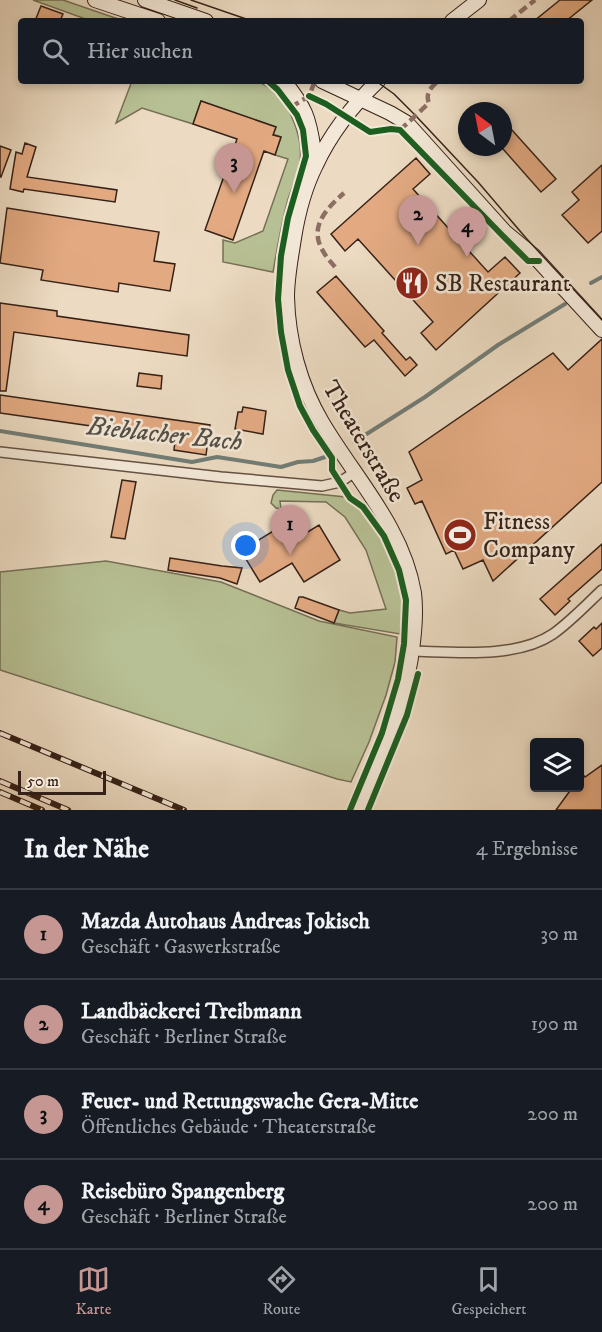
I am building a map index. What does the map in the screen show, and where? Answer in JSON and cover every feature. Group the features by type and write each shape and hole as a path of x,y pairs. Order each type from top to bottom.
{"main road":[{"path":"95,0 149,18"},
{"path":"145,0 197,18"},
{"path":"456,18 479,0"},
{"path":"286,84 306,114 316,165"},
{"path":"328,84 407,123 505,232 534,256 602,330"},
{"path":"351,84 360,99"},
{"name":"Theaterstraße","path":"359,810 398,715 407,681 416,617 414,594 410,572 394,534 330,435 310,399 296,358 287,297 299,213 316,165 338,128 360,99 375,84"}],"street":[{"path":"0,452 322,486 340,482 355,472"},
{"path":"412,651 506,651 530,645 553,634 602,590"}],"green space":[{"path":"33,0 63,0 115,18 83,18"},
{"path":"131,84 262,84 273,90 291,116 298,137 300,157 298,172 288,199 273,272 223,262 223,240 235,243 263,231 288,159 275,155 281,137 273,134 276,127 201,101 193,124 142,108 116,123"},
{"path":"277,490 346,497 361,506 388,548 398,575 403,602 400,634 334,623 339,610 350,613 386,609 366,550 345,517 326,502 280,501 281,509 276,508 271,503"},
{"path":"106,561 221,582 319,621 397,637 395,662 386,695 351,782 0,670 0,572"}],"building":[{"path":"560,0 592,0 570,18 538,18"},
{"path":"41,6 63,14 61,18 36,18"},
{"path":"201,101 276,127 273,135 281,137 275,155 264,151 233,240 205,230 237,139 193,124"},
{"path":"512,130 556,179 541,192 509,156 512,156"},
{"path":"25,143 36,147 27,177 117,190 115,202 10,189 16,152 22,154"},
{"path":"0,146 11,150 1,177 0,177"},
{"path":"416,158 430,174 413,189 488,272 505,257 520,273 436,350 421,333 433,322 358,239 345,251 331,234"},
{"path":"602,165 602,231 588,243 562,215 579,200 572,192"},
{"path":"7,208 159,232 154,261 175,264 170,291 119,283 118,292 41,280 43,270 0,263"},
{"path":"336,276 406,360 410,357 417,365 405,376 374,340 365,347 317,292"},
{"path":"0,303 57,311 57,316 189,335 187,356 14,332 6,391 0,391"},
{"path":"602,339 602,482 493,581 483,560 463,569 454,550 446,554 422,501 415,504 407,488 422,480 409,452 553,353 568,370"},
{"path":"139,373 162,376 161,389 137,386"},
{"path":"0,395 210,425 206,455 174,450 175,441 0,413"},
{"path":"243,407 266,411 263,434 235,429 238,412 242,412"},
{"path":"122,480 136,482 125,539 111,537"},
{"path":"283,525 293,541 319,525 340,560 304,582 292,563 260,582 241,551"},
{"path":"602,544 602,569 568,599 570,601 555,615 540,599"},
{"path":"170,558 242,568 237,584 220,578 168,570"},
{"path":"299,597 339,610 334,623 295,608"},
{"path":"602,623 602,648 593,656 579,641"},
{"path":"602,765 602,810 556,810 569,792 584,792 585,777"}],"waterway":[{"name":"Bieblacher Bach","path":"591,283 602,277"},
{"name":"Bieblacher Bach","path":"354,442 425,397 498,345 565,304"},
{"name":"Bieblacher Bach","path":"0,431 192,462 217,457 281,467 325,457"}],"tram line":[{"path":"175,0 197,8"},
{"path":"191,0 243,18"},
{"path":"380,84 416,116 602,320"}],"railway":[{"path":"0,733 184,810"},
{"path":"0,781 68,810"},
{"path":"0,792 42,810"}],"marked path":[{"path":"513,18 535,0"},
{"path":"291,107 309,96 314,84"},
{"path":"400,130 429,103 429,91 435,84"},
{"path":"335,267 323,251 318,234 326,212 344,193"}],"cycle path":[{"path":"271,84 297,115 303,130 306,156 288,218 281,256 278,299 288,370 300,406 332,458 332,470 350,498 363,507 384,536 399,570 406,600 404,644 398,679 382,733 350,810"},
{"path":"309,96 370,132 400,130 528,261 539,261"},
{"path":"368,810 407,715 418,674"}],"place":[{"name":"Feuer- und Rettungswache Gera-Mitte","path":"234,193"},
{"name":"Landbäckerei Treibmann","path":"418,245"},
{"name":"Reisebüro Spangenberg","path":"467,257"},
{"name":"SB Restaurant","path":"412,283"},
{"name":"Fitness Company","path":"460,535"},
{"name":"Mazda Autohaus Andreas Jokisch","path":"290,555"}]}
